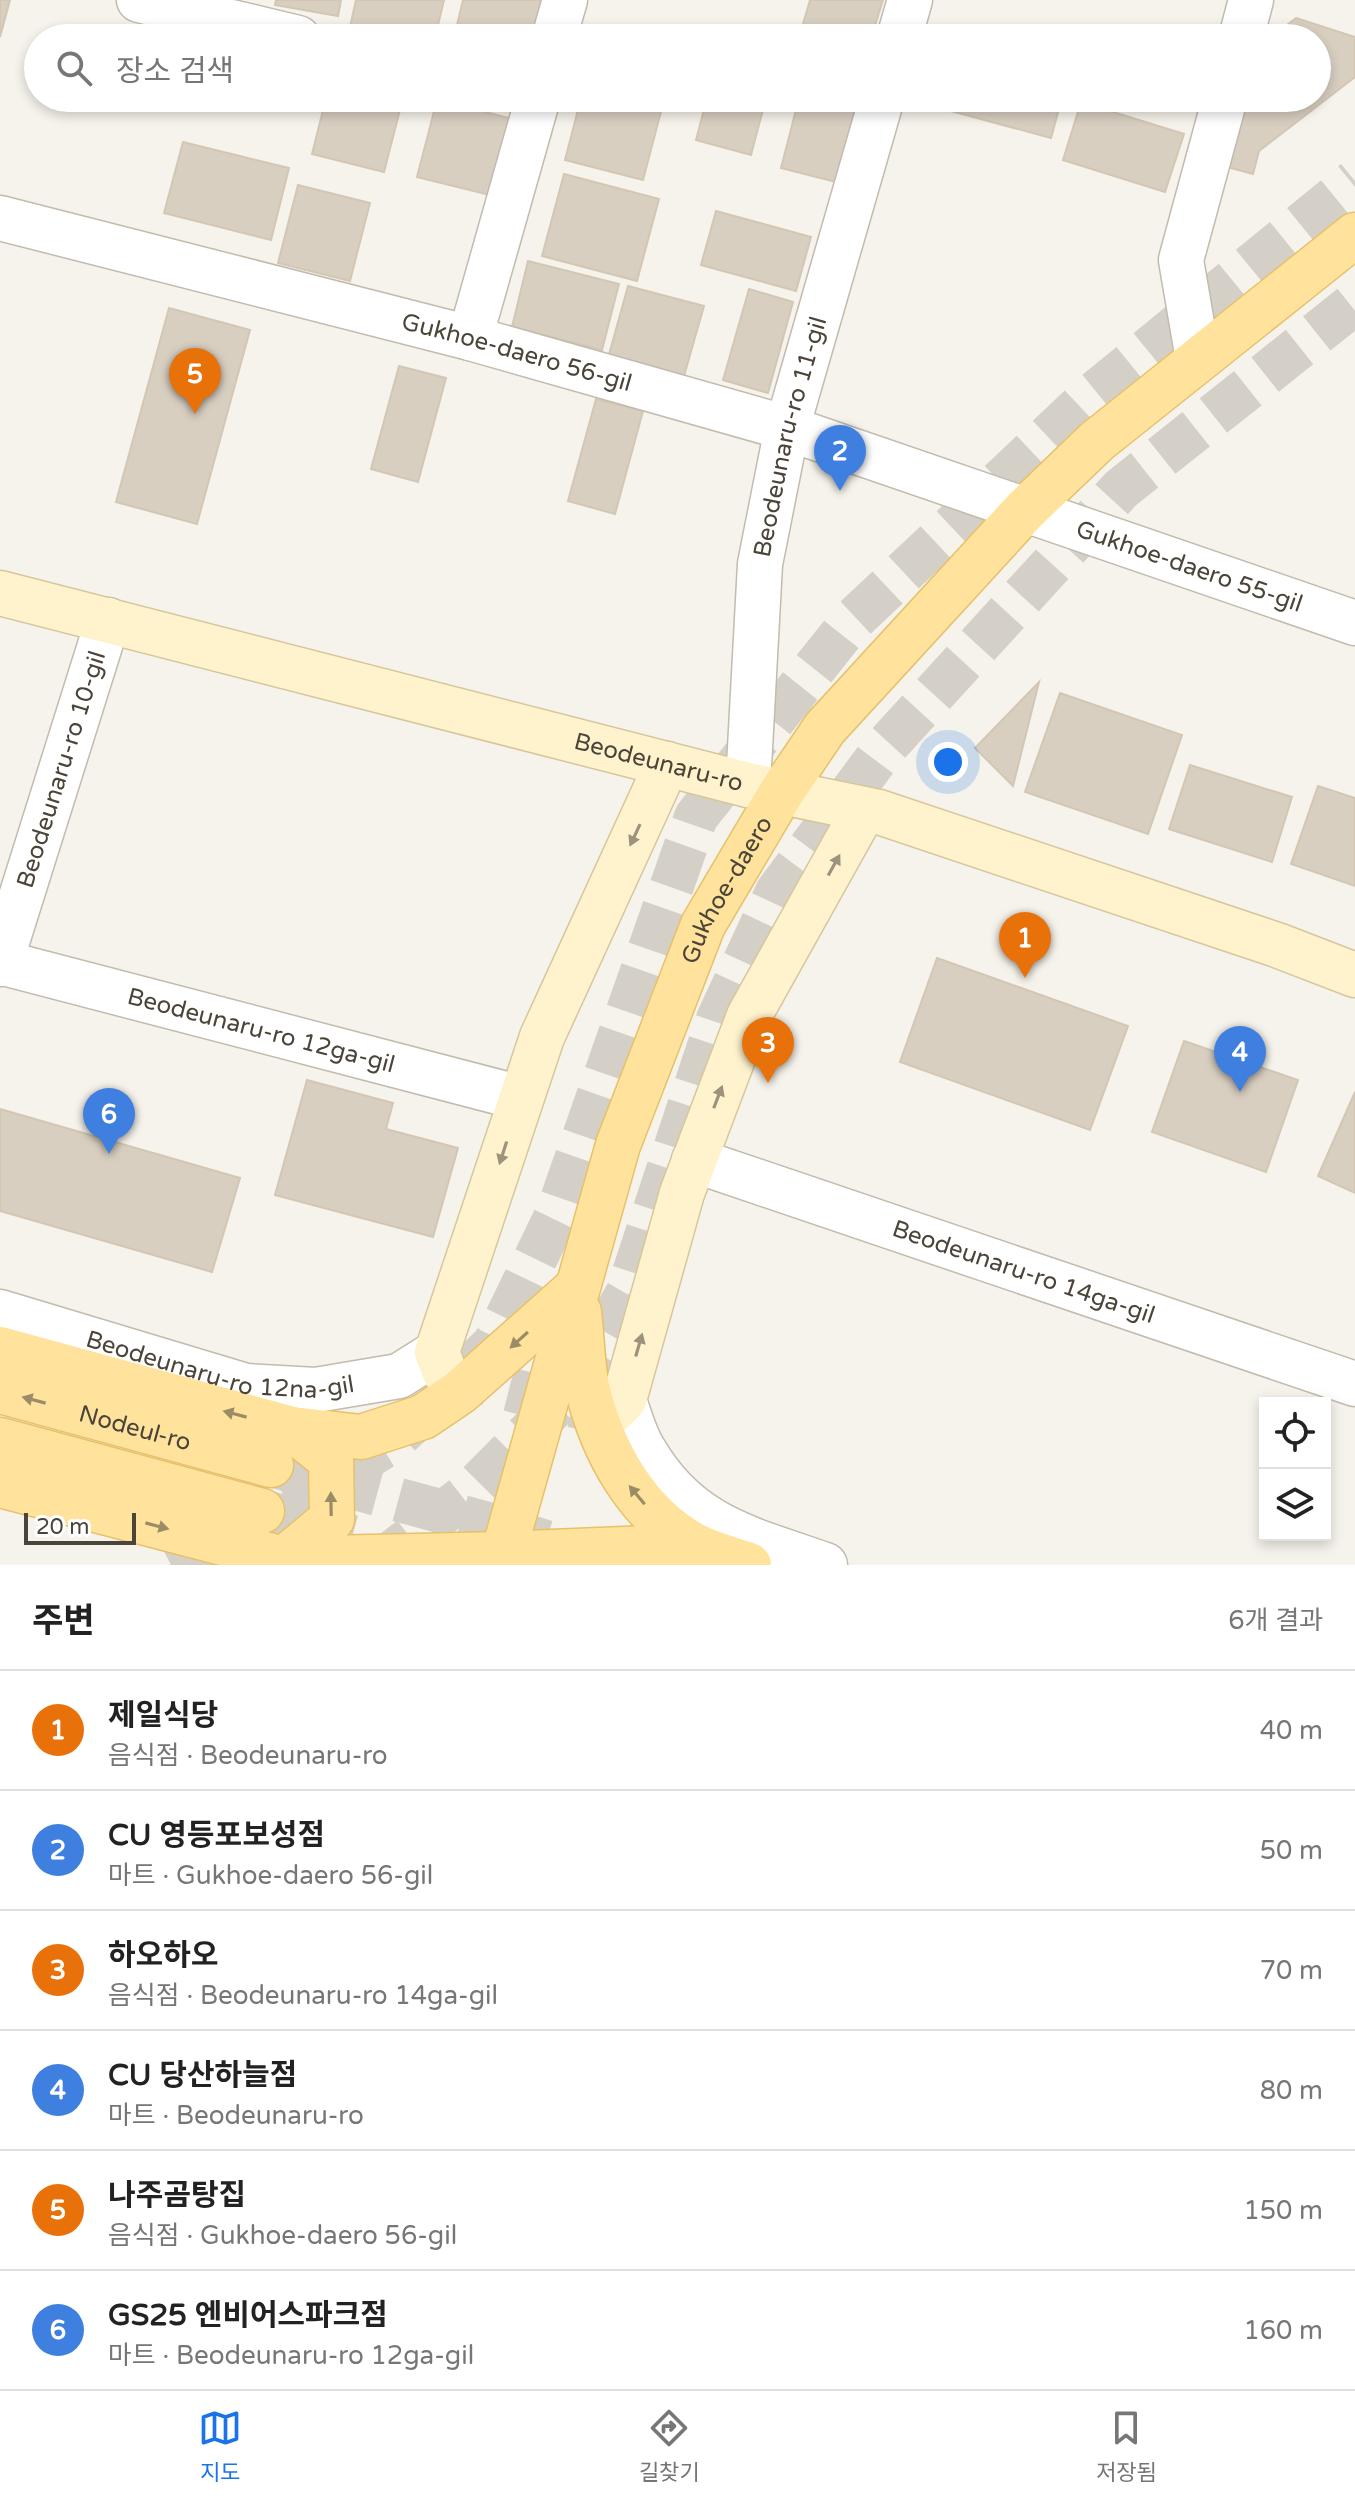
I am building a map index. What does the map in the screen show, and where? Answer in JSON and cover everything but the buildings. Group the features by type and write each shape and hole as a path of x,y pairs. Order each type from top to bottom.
{"main road":[{"name":"Gukhoe-daero","path":"507,1561 577,1288 618,1145 703,925 764,789 825,728 1025,510 1097,441 1355,235"},
{"name":"Beodeunaru-ro","path":"0,593 764,789 879,812 1262,940 1355,975"},
{"path":"441,1363 542,1037 667,764"},
{"path":"616,1408 694,1160 749,1016 864,810"},
{"path":"282,1447 361,1437 423,1417 460,1392 577,1288"},
{"path":"577,1288 587,1386 612,1460 629,1487 655,1516 696,1546 749,1565"},
{"path":"0,1349 282,1447 331,1460 332,1519 289,1562"},
{"name":"Nodeul-ro","path":"0,1391 282,1447"},
{"name":"Nodeul-ro","path":"0,1440 262,1511"},
{"path":"0,1485 289,1562 507,1561 696,1546"}],"street":[{"path":"139,0 239,24"},
{"path":"558,24 565,0"},
{"path":"903,24 910,0"},
{"path":"1245,24 1251,0"},
{"path":"470,338 534,112"},
{"name":"Beodeunaru-ro 11-gil","path":"764,789 760,564 787,428 878,112"},
{"path":"1198,359 1181,260 1221,112"},
{"name":"Gukhoe-daero 56-gil","path":"0,218 470,338 787,428 1025,510"},
{"name":"Gukhoe-daero 55-gil","path":"1025,510 1355,623"},
{"name":"Beodeunaru-ro 10-gil","path":"0,963 108,620"},
{"name":"Beodeunaru-ro 12ga-gil","path":"0,963 521,1098"},
{"name":"Beodeunaru-ro 14ga-gil","path":"694,1160 1355,1384"},
{"name":"Beodeunaru-ro 12na-gil","path":"0,1312 246,1386 316,1390 399,1376 441,1363"},
{"path":"616,1408 669,1487 698,1514 726,1530 825,1565"}],"tunnel":[{"path":"467,1370 494,1344 557,1214 696,817 852,621 1090,397 1355,181"},
{"path":"376,1565 470,1492 573,1388 627,1294 718,1019 777,892 886,746 1121,489 1355,303"},
{"path":"445,1373 583,1408"},
{"path":"171,1565 309,1493 393,1441 412,1423"},
{"path":"271,1465 546,1542"},
{"path":"262,1511 352,1537"}],"place":[{"name":"나주곰탕집","path":"195,414"},
{"name":"CU 영등포보성점","path":"840,491"},
{"name":"제일식당","path":"1025,978"},
{"name":"하오하오","path":"768,1083"},
{"name":"CU 당산하늘점","path":"1240,1092"},
{"name":"GS25 엔비어스파크점","path":"109,1154"}]}
